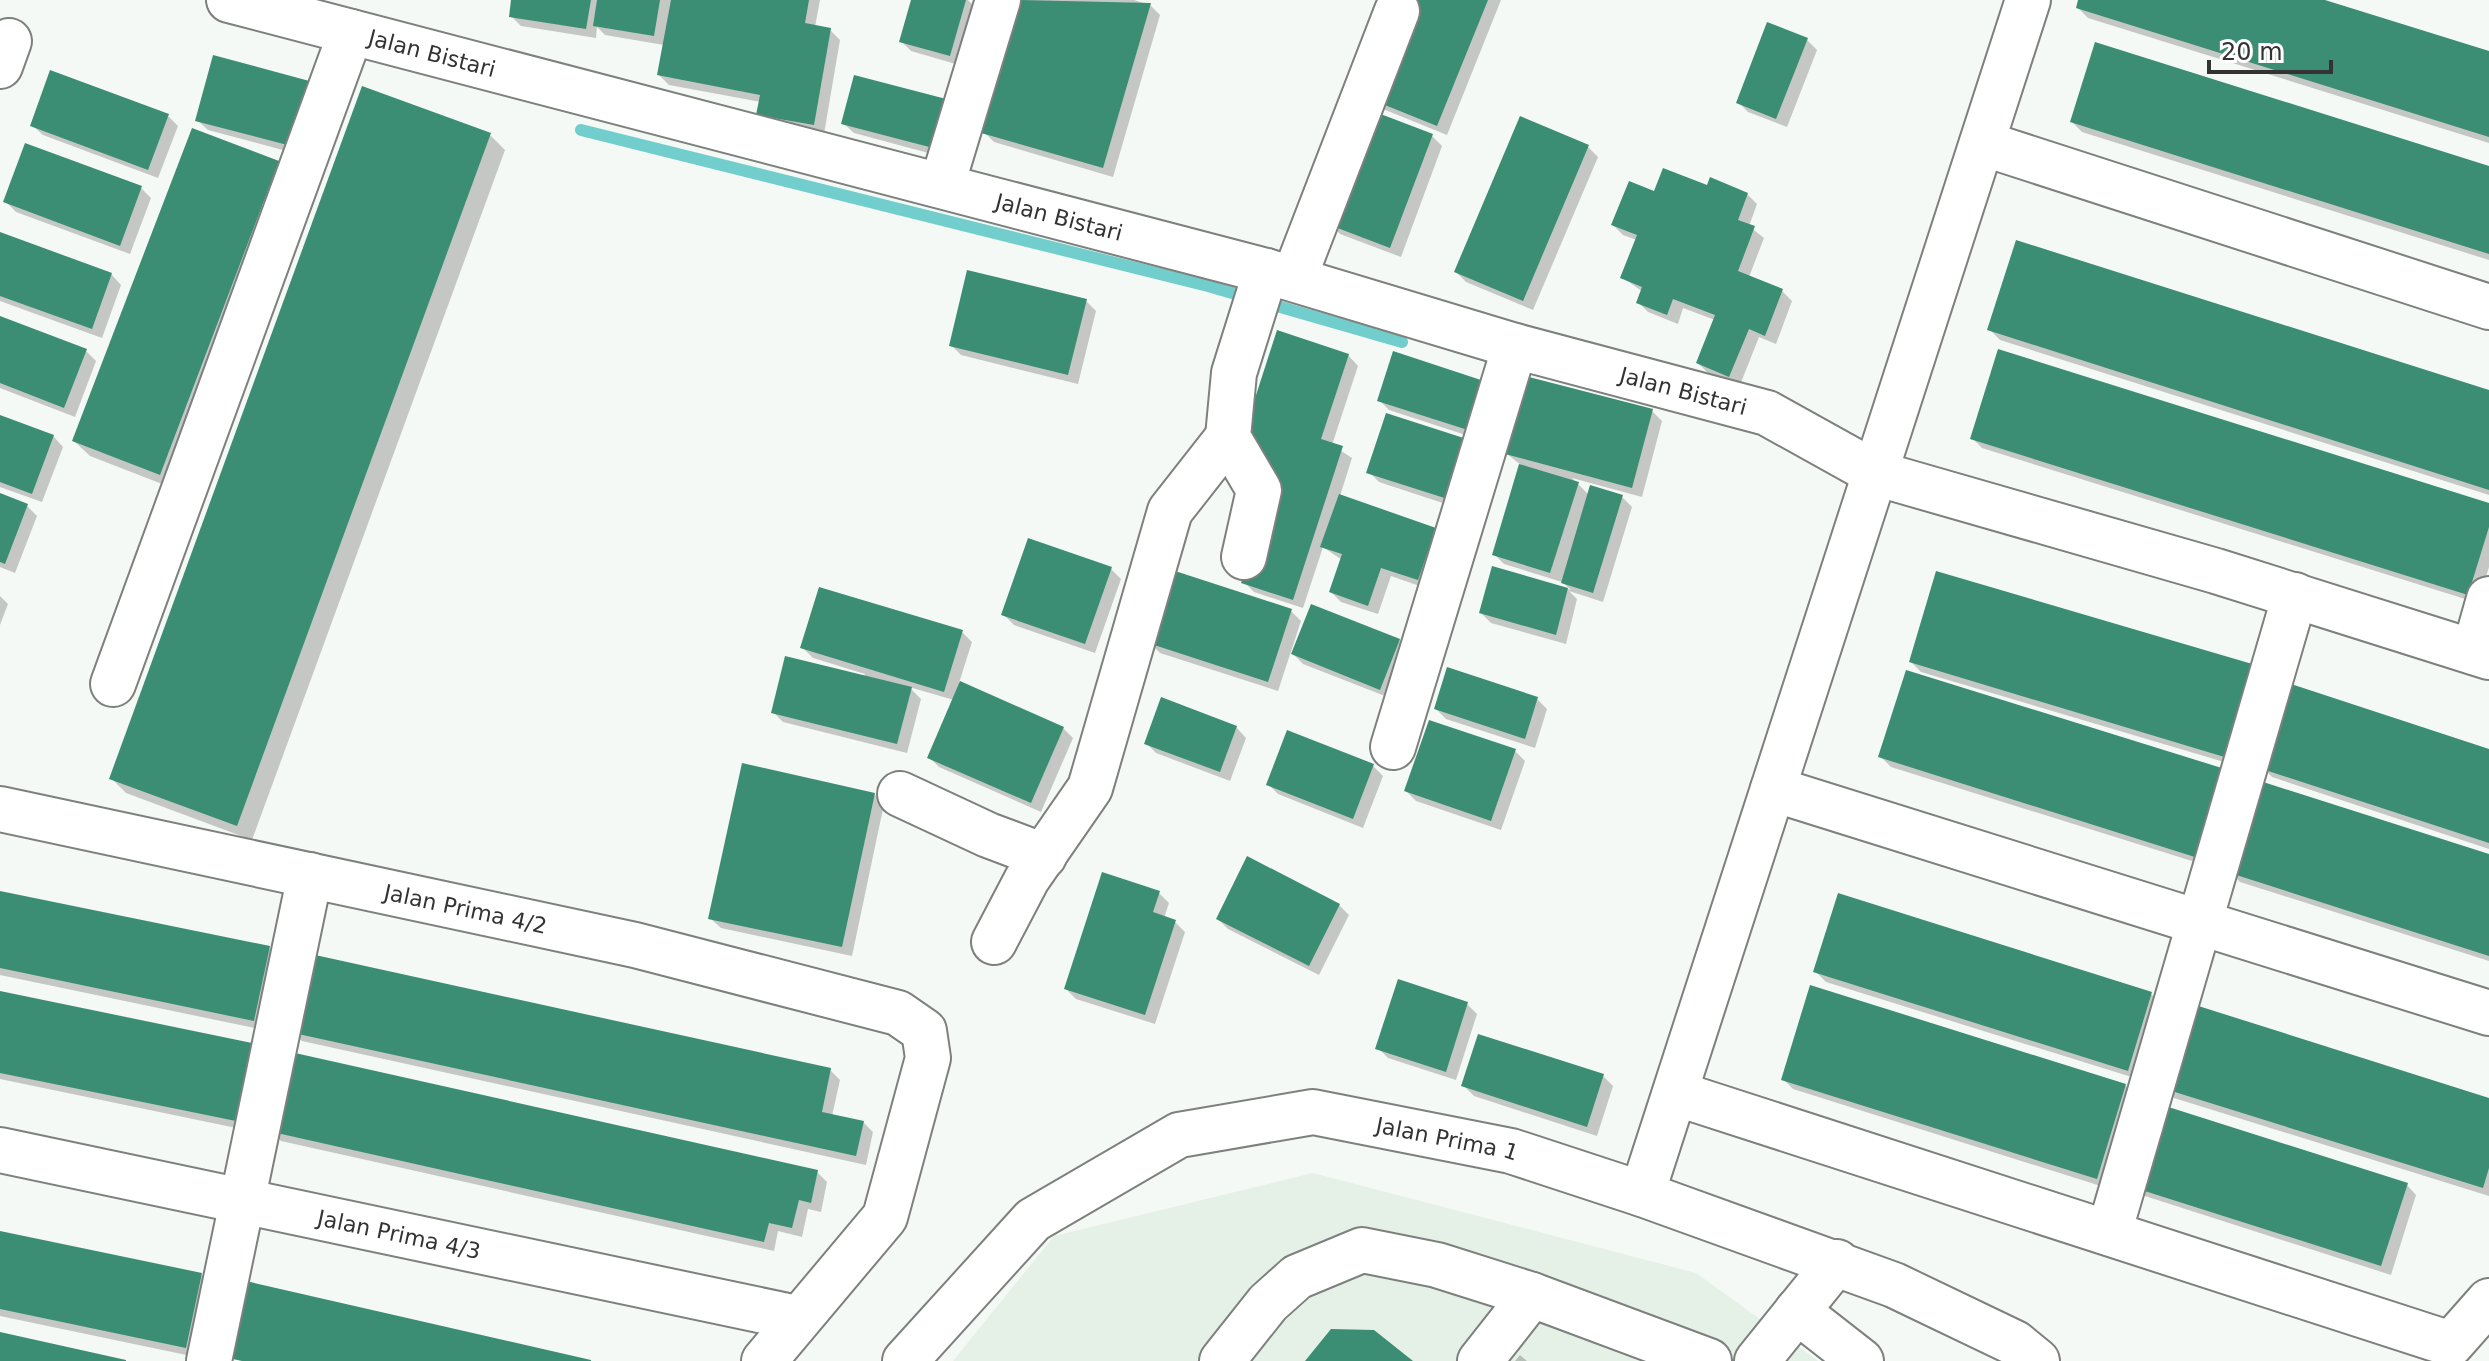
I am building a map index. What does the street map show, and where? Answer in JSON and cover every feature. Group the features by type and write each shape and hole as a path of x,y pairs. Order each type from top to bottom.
{"street":[{"name":"Jalan Bistari","path":"229,0 942,185 1269,289 1515,346 1767,413 1875,473 2295,595 2481,655"},
{"path":"942,185 998,0"},
{"path":"1642,1194 2028,0"},
{"path":"994,942 1044,856 1090,788 1170,511 1228,437 1234,373 1269,289 1397,11"},
{"path":"113,684 351,32"},
{"path":"1982,143 2489,307"},
{"path":"1393,747 1515,346"},
{"path":"1228,437 1259,490 1244,557"},
{"path":"2109,1233 2295,595"},
{"path":"2481,655 2489,599"},
{"path":"1773,789 2489,1013"},
{"path":"900,794 988,835 1044,856"},
{"name":"Jalan Prima 4/2","path":"0,809 635,945 898,1013 924,1031 928,1058 885,1217 797,1318"},
{"path":"209,1361 310,875"},
{"path":"1675,1093 2451,1344 2489,1301"},
{"name":"Jalan Prima 1","path":"905,1361 1033,1220 1179,1135 1313,1112 1511,1151 1642,1194 1894,1285 2015,1343 2037,1361"},
{"name":"Jalan Prima 4/3","path":"0,1150 797,1318"},
{"path":"1222,1361 1268,1303 1297,1277 1362,1250 1437,1265 1532,1295 1709,1361"},
{"path":"1757,1361 1837,1262"},
{"path":"1480,1361 1532,1295"},
{"path":"1797,1311 1861,1361"},
{"path":"764,1361 797,1318"}],"shaded area":[{"path":"1313,1173 1696,1273 1818,1361 953,1361 1054,1236"}],"building":[{"path":"511,0 591,0 586,29 509,17"},
{"path":"597,0 660,0 654,36 593,26"},
{"path":"671,0 809,0 805,23 831,28 814,125 756,115 760,95 657,75"},
{"path":"911,0 966,0 950,56 899,42"},
{"path":"1020,0 1151,3 1103,168 981,133"},
{"path":"1404,0 1488,0 1437,126 1365,97"},
{"path":"2078,0 2325,0 2489,51 2489,137 2076,8"},
{"path":"1767,22 1808,38 1776,119 1736,103"},
{"path":"2095,42 2489,166 2489,254 2070,122"},
{"path":"213,55 313,82 295,147 195,121"},
{"path":"50,70 169,114 148,170 30,126"},
{"path":"854,75 950,100 937,149 841,124"},
{"path":"362,86 491,133 237,826 109,779"},
{"path":"1370,110 1433,134 1390,248 1327,224"},
{"path":"1520,116 1589,145 1523,301 1454,272"},
{"path":"192,128 279,161 160,475 72,441"},
{"path":"25,143 142,186 120,246 3,202"},
{"path":"1663,168 1707,185 1710,177 1748,193 1738,220 1755,226 1738,271 1783,289 1765,336 1749,329 1729,377 1696,363 1715,315 1673,299 1667,315 1636,303 1642,287 1620,278 1637,235 1611,225 1629,181 1654,191"},
{"path":"0,232 112,273 92,329 0,296"},
{"path":"2016,240 2489,390 2489,490 1987,330"},
{"path":"967,270 1087,299 1068,375 949,346"},
{"path":"0,316 87,349 64,408 0,383"},
{"path":"1277,330 1349,354 1321,439 1343,446 1293,600 1241,583 1276,477 1239,448"},
{"path":"1998,349 2489,503 2489,527 2468,595 1970,439"},
{"path":"1393,351 1487,382 1471,431 1377,401"},
{"path":"1525,376 1653,409 1632,488 1505,454"},
{"path":"1386,413 1473,441 1454,501 1366,473"},
{"path":"0,415 54,435 32,494 0,482"},
{"path":"1519,464 1579,482 1550,573 1492,555"},
{"path":"1590,485 1623,495 1593,593 1561,583"},
{"path":"0,493 28,504 5,564 0,562"},
{"path":"1339,494 1436,528 1418,580 1381,568 1368,606 1329,592 1342,554 1320,547"},
{"path":"1028,538 1112,567 1085,644 1001,615"},
{"path":"1492,566 1568,588 1556,635 1479,613"},
{"path":"1172,570 1292,609 1268,682 1148,643"},
{"path":"1936,571 2259,666 2231,759 1909,662"},
{"path":"819,587 963,630 944,692 800,648"},
{"path":"1311,604 1400,639 1380,690 1291,654"},
{"path":"785,656 912,687 897,744 771,713"},
{"path":"1447,667 1538,697 1525,739 1434,709"},
{"path":"1906,670 2225,769 2198,858 1878,757"},
{"path":"960,681 1064,727 1031,803 927,758"},
{"path":"2288,683 2489,749 2489,843 2259,768"},
{"path":"1161,697 1237,726 1220,772 1144,744"},
{"path":"1429,720 1516,749 1491,821 1404,791"},
{"path":"1287,730 1374,764 1353,819 1266,785"},
{"path":"742,763 875,793 842,947 708,919"},
{"path":"2257,780 2489,854 2489,956 2227,872"},
{"path":"1247,856 1340,904 1309,966 1216,919"},
{"path":"1102,872 1160,891 1153,912 1176,920 1145,1015 1064,989"},
{"path":"0,891 270,946 254,1021 0,968"},
{"path":"1838,893 2152,992 2128,1071 1813,972"},
{"path":"306,953 831,1068 822,1112 864,1121 856,1156 289,1032"},
{"path":"1398,979 1468,1002 1446,1072 1375,1049"},
{"path":"1810,985 2126,1084 2097,1179 1781,1080"},
{"path":"0,991 252,1043 236,1121 0,1073"},
{"path":"2189,1003 2489,1098 2489,1168 2483,1188 2162,1088"},
{"path":"1478,1034 1604,1074 1587,1127 1461,1086"},
{"path":"286,1051 818,1170 811,1203 799,1200 792,1228 769,1223 764,1242 268,1131"},
{"path":"2159,1104 2408,1183 2381,1266 2132,1187"},
{"path":"0,1231 202,1273 186,1348 0,1309"},
{"path":"237,1279 591,1361 242,1361 219,1356"},
{"path":"1331,1329 1374,1330 1413,1361 1305,1361"},
{"path":"0,1332 126,1360 126,1361 0,1361"}],"waterway":[{"path":"581,130 1208,286 1402,342"}]}
